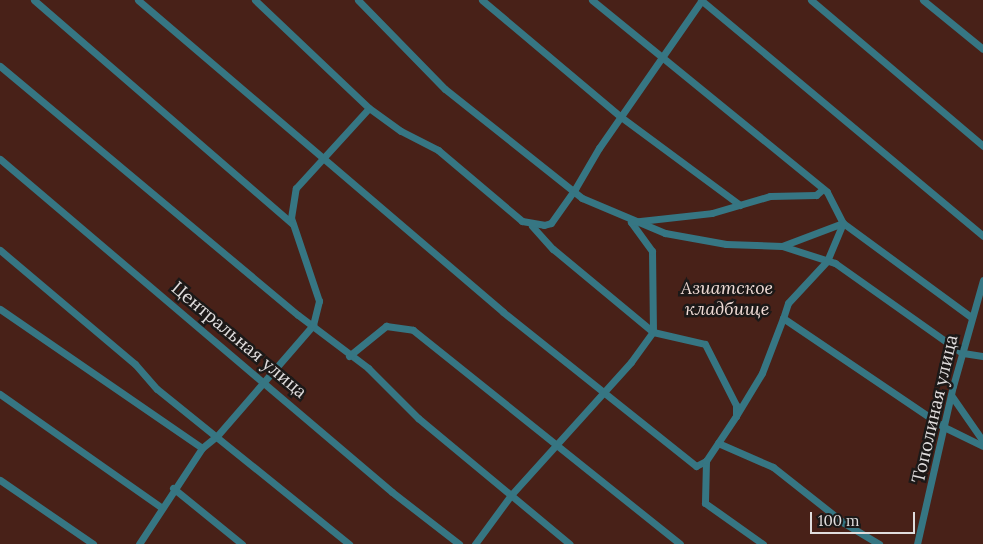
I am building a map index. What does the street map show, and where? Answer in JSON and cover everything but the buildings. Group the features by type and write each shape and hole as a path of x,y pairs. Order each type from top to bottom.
{"street":[{"path":"34,0 293,224"},
{"path":"138,0 323,158 602,391 696,466 706,461 762,374 788,303 827,262 843,223"},
{"path":"254,0 369,108 438,150 532,226 548,240 553,249 653,332 705,344 736,405 736,416"},
{"path":"358,0 445,89 575,189 582,198 631,222 665,233 726,244 782,246 827,262 836,263 963,353 983,356"},
{"path":"482,0 621,116 740,206"},
{"path":"592,0 823,189 843,223 971,316"},
{"path":"548,240 551,223 621,116 701,0 983,236"},
{"path":"811,0 983,146"},
{"path":"923,0 983,49"},
{"path":"0,66 313,325 570,544"},
{"path":"139,544 161,507 202,448 217,436 264,379 313,325 319,301 293,224 296,188 369,108"},
{"name":"Центральная улица","path":"0,159 264,379 392,492 459,544"},
{"path":"631,222 740,206 770,196 816,195 823,189"},
{"path":"475,544 511,495 653,332 652,252 631,222"},
{"path":"532,226 551,223"},
{"path":"782,246 843,223"},
{"path":"0,250 135,364 157,389 349,544"},
{"name":"Тополиная улица","path":"918,544 951,395 971,316 983,280"},
{"path":"0,309 202,448"},
{"path":"783,318 944,427 983,446"},
{"path":"349,356 386,326 397,325 413,330 680,544"},
{"path":"0,394 161,507"},
{"path":"951,395 983,441"},
{"path":"718,443 773,467 844,523 879,544"},
{"path":"706,461 705,503 763,544"},
{"path":"0,480 93,544"},
{"path":"174,488 242,544"}],"green space":[{"name":"Азиатское кладбище","path":"0,0 983,0 983,544 0,544"}]}
